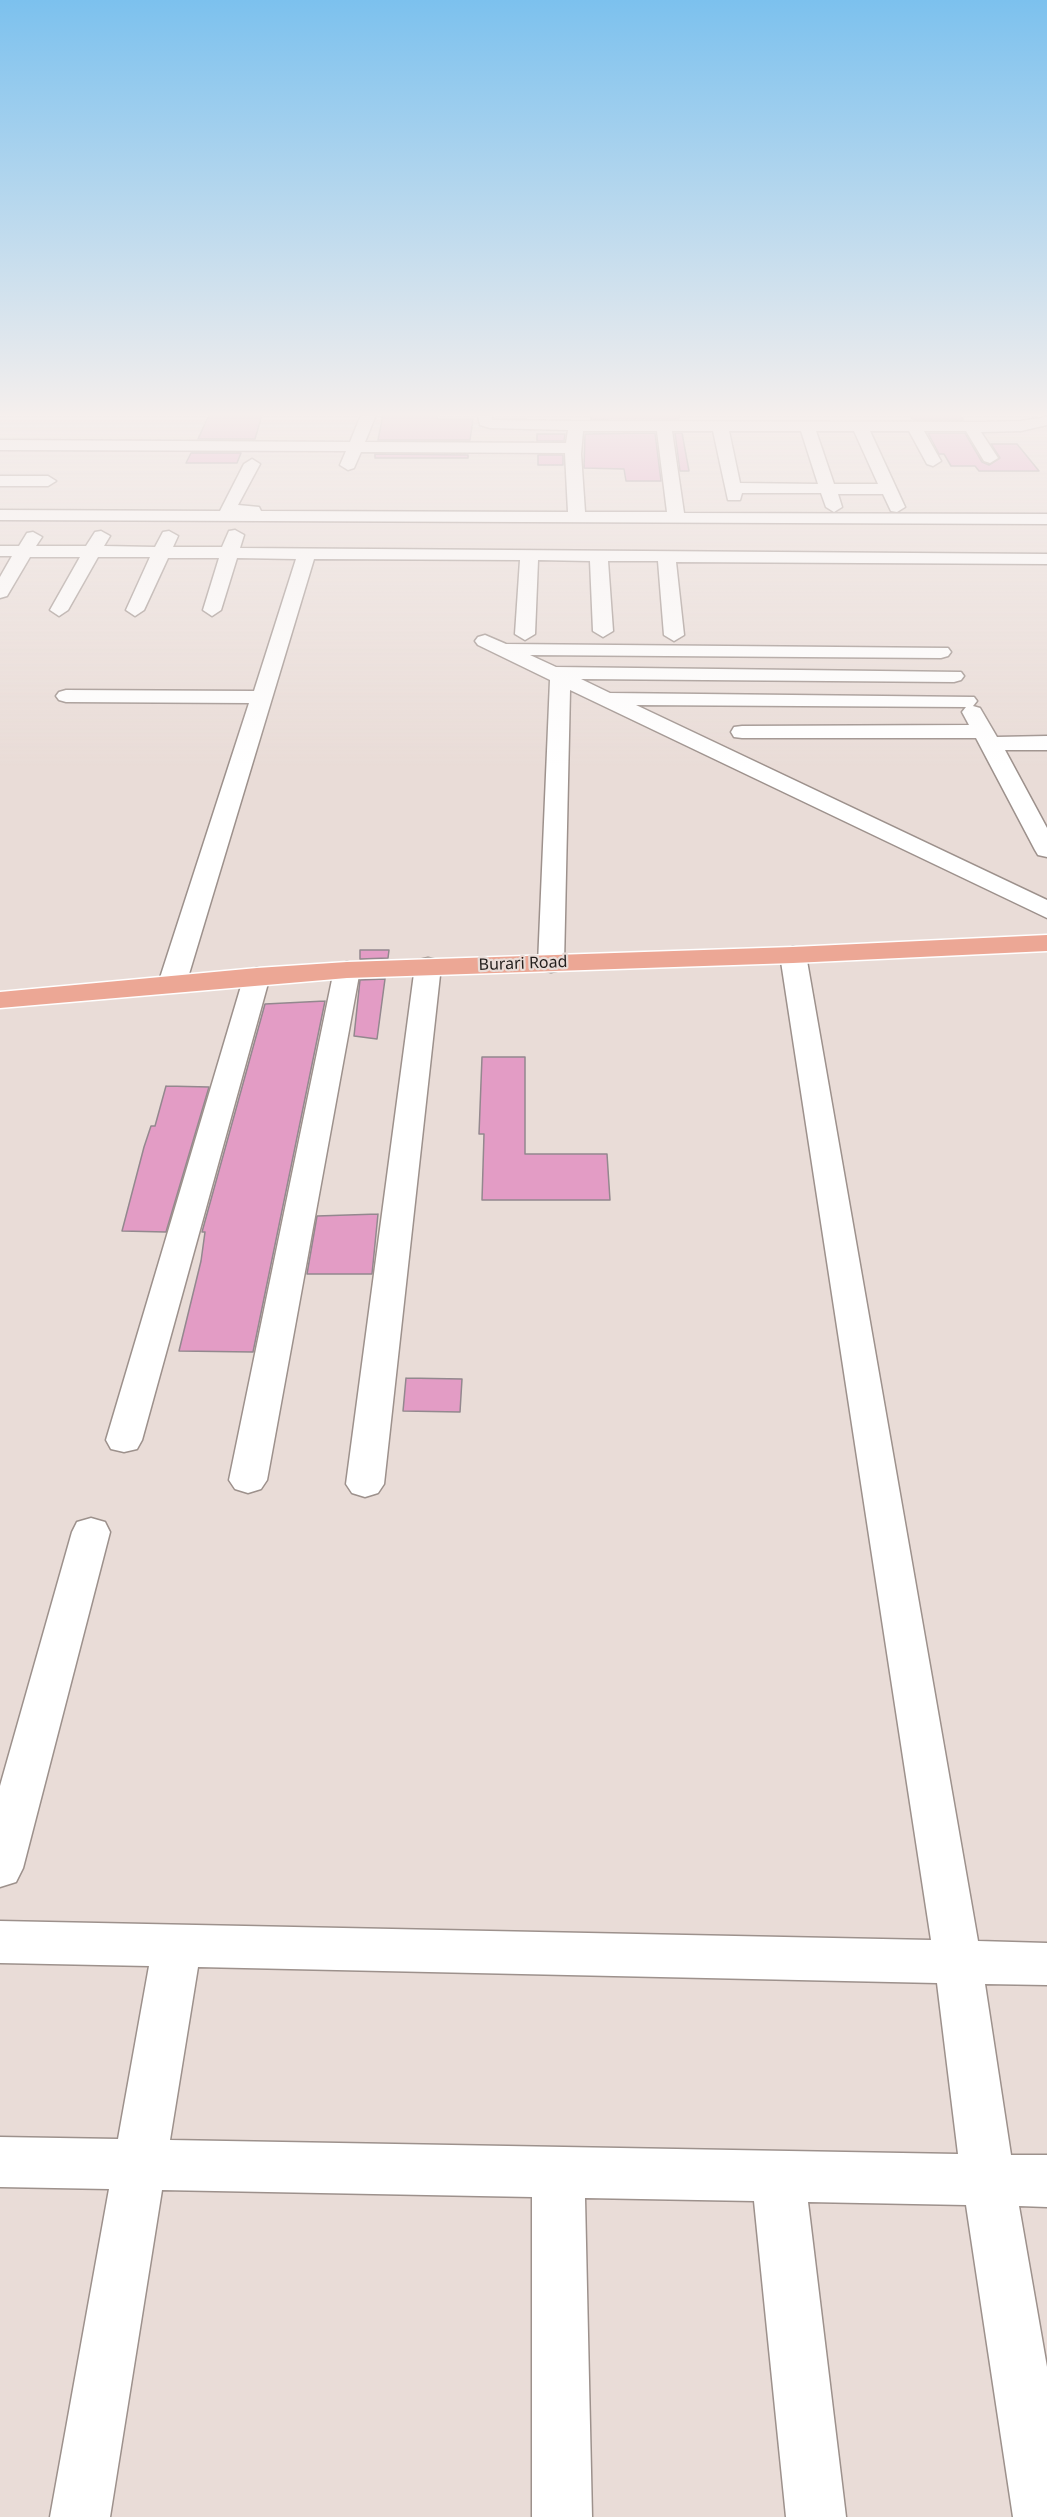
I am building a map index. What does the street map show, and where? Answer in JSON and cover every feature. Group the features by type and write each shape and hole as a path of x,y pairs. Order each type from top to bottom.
{"main road":[{"name":"Burari Road","path":"0,1000 256,976 347,970 793,955 1047,943"}],"street":[{"path":"0,592 37,532"},
{"path":"59,610 103,532"},
{"path":"135,610 171,532"},
{"path":"212,610 236,532"},
{"path":"360,554 366,532"},
{"path":"430,554 434,532"},
{"path":"497,555 500,532"},
{"path":"569,555 571,532"},
{"path":"637,532 638,556"},
{"path":"763,532 769,557"},
{"path":"900,532 906,558"},
{"path":"965,532 976,558"},
{"path":"1022,532 1041,559"},
{"path":"0,551 1041,559"},
{"path":"172,984 307,554"},
{"path":"525,634 529,555"},
{"path":"598,555 603,631"},
{"path":"666,556 674,635"},
{"path":"1047,850 939,647 492,645 1047,910"},
{"path":"554,676 954,676"},
{"path":"551,964 554,676"},
{"path":"66,696 262,697"},
{"path":"604,699 967,701"},
{"path":"742,732 987,737 1047,743"},
{"path":"793,955 958,1962 988,2180 1043,2517"},
{"path":"365,1484 428,966"},
{"path":"248,1480 347,970"},
{"path":"124,1440 256,976"},
{"path":"0,1868 91,1532"},
{"path":"0,1942 1047,1964"},
{"path":"80,2517 177,1946"},
{"path":"0,2162 1047,2181"},
{"path":"558,2172 562,2517"},
{"path":"778,2176 816,2517"}],"building":[{"path":"360,950 389,950 388,958 360,959"},
{"path":"385,979 377,1039 354,1036 360,980"},
{"path":"325,1001 253,1352 179,1351 201,1261 205,1232 202,1232 265,1004"},
{"path":"482,1057 525,1057 525,1154 607,1154 610,1200 482,1200 484,1134 479,1134"},
{"path":"166,1086 209,1087 166,1232 122,1231 144,1147 151,1126 155,1126"},
{"path":"378,1214 372,1274 307,1274 317,1216"},
{"path":"406,1378 462,1379 460,1412 403,1411"}]}
